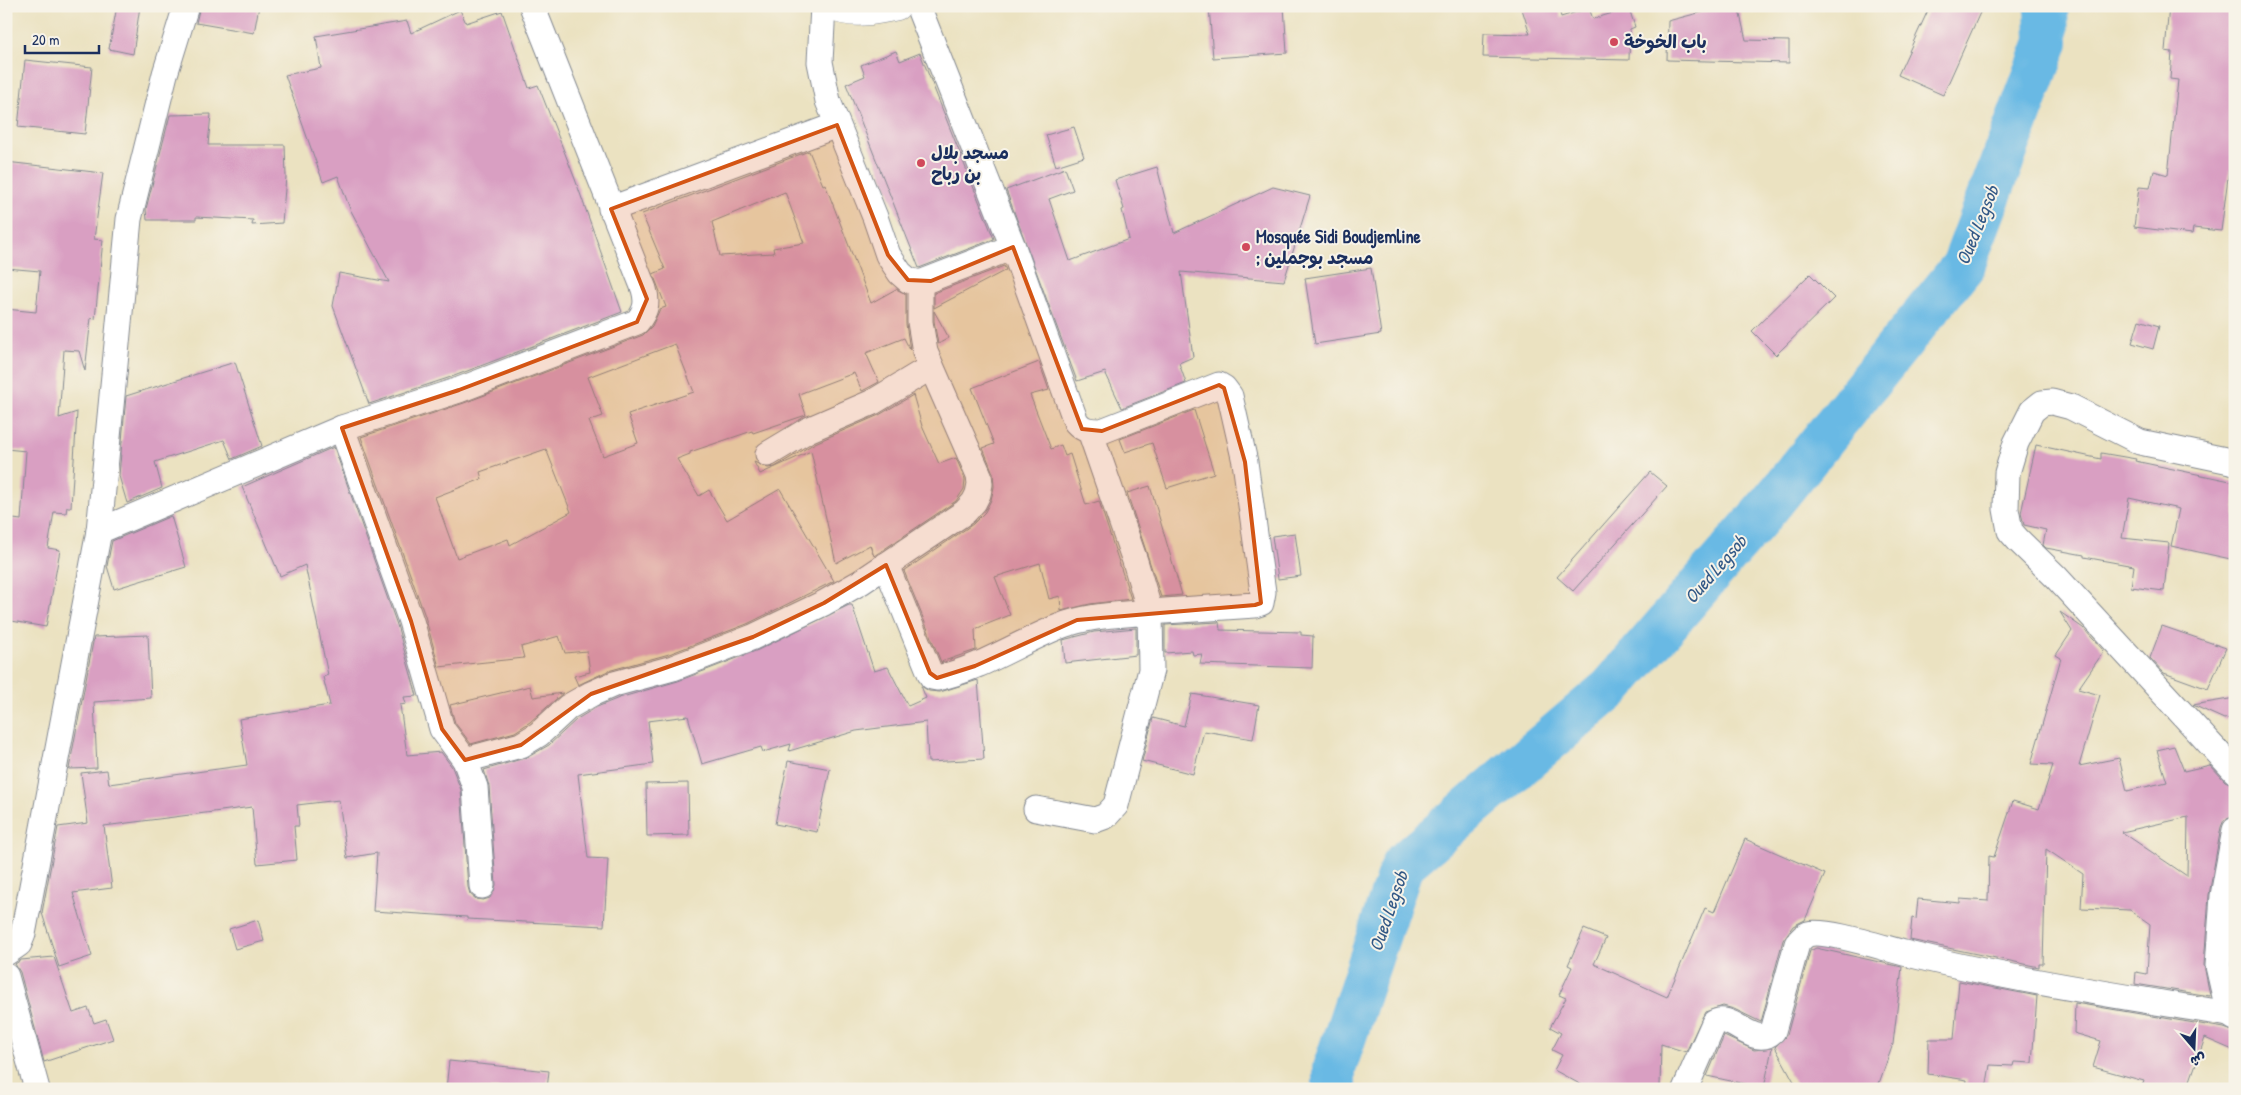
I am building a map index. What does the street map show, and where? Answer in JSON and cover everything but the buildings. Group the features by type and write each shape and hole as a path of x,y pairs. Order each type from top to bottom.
{"main road":[{"path":"831,6 842,11 872,11 897,6"}],"street":[{"path":"6,953 19,944 23,934 99,531 129,218 166,74 186,6"},
{"path":"99,531 342,428 459,390 637,322 646,306 646,294 532,6"},
{"path":"822,6 820,62 828,101 876,217 888,255 900,273 908,280 920,283 1013,247"},
{"path":"886,565 930,673 932,677 937,678 975,666 1058,627 1078,620 1150,612 1255,605 1263,598 1245,462 1230,396 1224,388 1218,385 1102,430 1090,432 1082,429 1076,422 1013,247 918,6"},
{"path":"611,209 837,126"},
{"path":"466,760 521,745 539,734 568,707 591,694 614,684 673,668 753,637 824,603 886,565 965,512 974,502 980,484 979,474 956,418 931,367 922,336 920,283"},
{"path":"768,454 808,430 873,402 931,367"},
{"path":"2235,462 2140,442 2072,407 2060,403 2042,403 2032,411 2016,443 2007,473 2006,509 2010,531 2056,577 2235,771"},
{"path":"342,428 411,621 442,729 466,760 475,787 482,886"},
{"path":"1036,808 1096,820 1106,816 1116,805 1151,670 1150,612 1135,561 1090,432"},
{"path":"1685,1089 1714,1023 1724,1021 1752,1035 1764,1036 1773,1030 1797,944 1805,935 1810,934 1831,935 1926,959 2232,1016 2218,966 2223,896 2235,830"},
{"path":"6,976 37,1089"}],"highlighted area":[{"path":"837,125 888,255 908,280 931,281 1013,247 1082,429 1102,431 1219,385 1224,388 1245,462 1261,603 1077,620 975,666 937,678 930,673 886,565 824,603 753,637 591,694 521,745 465,760 442,729 411,621 342,428 459,390 637,322 647,299 611,209"}],"waterway":[{"name":"Oued Legsob","path":"1334,1089 1334,1069 1402,865 1611,688 1769,506 1963,266 2047,42 2046,6"}],"place":[{"name":"باب الخوخة","path":"1614,42"},
{"name":"مسجد بلال بن رباح","path":"921,163"},
{"name":"Mosquée Sidi Boudjemline ; مسجد بوجملين","path":"1246,247"}]}
